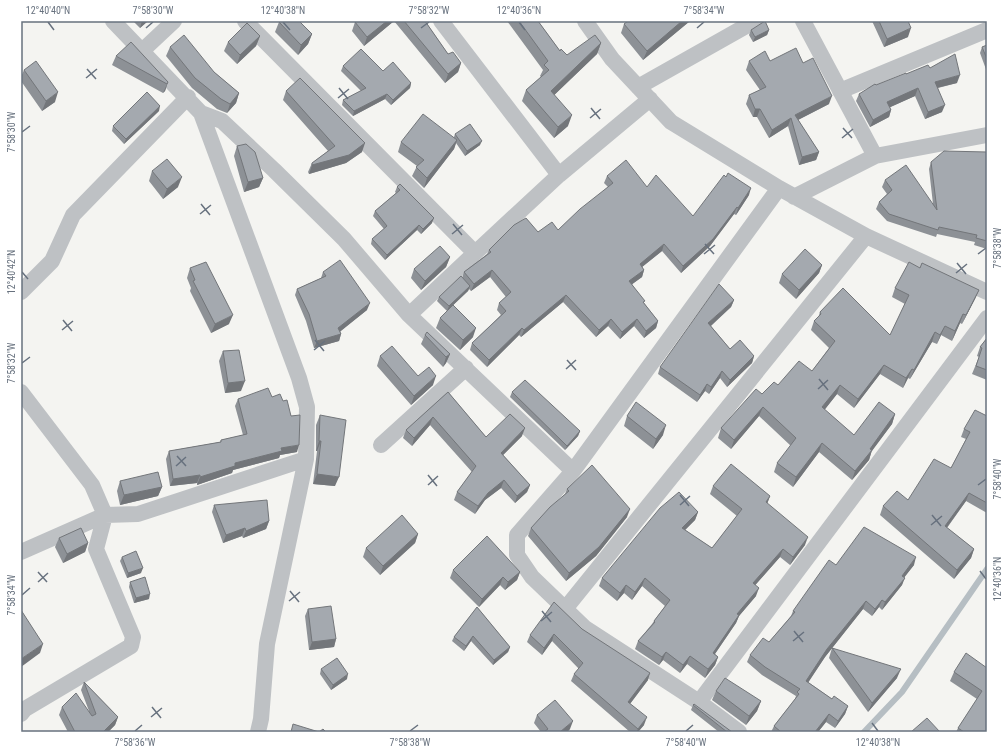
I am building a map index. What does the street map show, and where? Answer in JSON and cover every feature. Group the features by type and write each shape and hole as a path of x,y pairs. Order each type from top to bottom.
{"street":[{"path":"113,21 188,97 201,113 299,378 307,408 306,459 303,483 267,644 261,719 258,732"},
{"path":"142,51 174,21"},
{"path":"245,21 475,253"},
{"path":"441,21 559,175"},
{"path":"585,21 612,59 671,122 794,197 866,236 987,292"},
{"path":"638,87 755,21"},
{"path":"803,21 875,156"},
{"path":"840,91 987,30"},
{"path":"21,292 52,261 73,215 188,97"},
{"path":"409,315 559,175 650,100"},
{"path":"201,113 222,121 274,170 344,239 409,315 573,471"},
{"path":"794,197 875,156 987,135"},
{"path":"738,732 699,702 585,628 532,577 517,555 517,535 573,471 779,188"},
{"path":"565,609 866,236"},
{"path":"699,702 987,318"},
{"path":"381,444 466,368"},
{"path":"21,392 92,485 105,515 96,548 132,637 131,646 26,709 21,714"},
{"path":"21,552 105,515 138,514 306,459"}],"building":[{"path":"299,21 312,34 301,45 279,22"},
{"path":"387,21 367,37 355,22"},
{"path":"404,21 425,21 448,54 453,52 461,63 448,74"},
{"path":"519,21 538,21 560,51 561,49 567,55 595,35 601,43 551,91 572,115 558,127 526,90 549,70 544,65 548,61"},
{"path":"628,21 682,21 647,51 624,24"},
{"path":"765,21 769,30 755,37 751,30"},
{"path":"879,21 908,21 911,28 887,39"},
{"path":"247,23 260,36 240,55 228,42"},
{"path":"184,35 214,72 239,93 230,104 221,99 195,78 170,47"},
{"path":"131,42 168,82 167,84 116,56"},
{"path":"987,45 987,59 982,47"},
{"path":"796,48 803,63 813,58 832,96 795,115 819,152 802,157 791,118 772,130 760,109 755,109 749,95 766,87 749,61 765,51 770,61"},
{"path":"361,49 383,71 393,62 411,83 393,100 387,94 354,111 343,100 366,88 343,66"},
{"path":"955,54 960,75 935,82 945,105 928,112 918,88 887,102 891,110 873,120 859,94 875,84 876,85 928,65 930,68"},
{"path":"36,61 58,92 46,101 24,70"},
{"path":"300,78 365,143 349,155 312,165 312,163 335,146 286,91"},
{"path":"147,92 160,106 126,139 113,126"},
{"path":"423,114 457,140 427,178 416,167 424,160 401,142"},
{"path":"470,124 482,141 467,151 455,134"},
{"path":"246,144 255,152 263,178 248,182 237,146"},
{"path":"944,151 987,152 987,241 976,238 977,235 939,227 938,230 889,214 879,202 892,190 885,180 906,165 937,210 931,162"},
{"path":"167,159 182,177 167,189 152,171"},
{"path":"626,160 647,187 656,175 693,216 724,175 726,177 728,173 751,188 738,208 737,207 713,239 683,266 664,244 640,264 644,270 629,281 645,301 643,302 658,321 646,331 637,319 622,332 611,319 599,330 566,295 524,330 522,328 489,360 472,343 506,311 499,303 511,292 492,270 474,284 464,272 491,252 489,250 514,225 526,218 538,232 552,222 558,230 580,209 613,183 607,176"},
{"path":"400,184 434,218 423,229 419,225 387,255 372,239 387,226 375,211 400,190 397,187"},
{"path":"440,246 450,257 425,281 414,269"},
{"path":"805,249 822,265 799,290 782,274"},
{"path":"340,260 370,303 338,328 341,334 317,341 309,314 297,289 326,276 323,272"},
{"path":"206,262 233,315 215,324 193,281 195,280 190,268"},
{"path":"909,262 920,268 922,263 979,290 966,315 963,314 955,331 945,326 940,335 935,332 914,370 912,369 906,378 884,365 858,399 840,385 822,407 854,435 879,402 895,414 870,449 872,450 855,471 822,443 796,477 777,463 796,438 763,407 734,440 721,428 756,389 762,394 774,382 778,385 799,361 812,371 835,341 814,321 821,314 820,312 843,288 890,335 909,295 895,288"},
{"path":"461,276 470,286 449,306 439,297"},
{"path":"719,284 734,300 708,323 730,349 740,340 754,356 730,380 722,371 711,387 707,384 700,395 660,367"},
{"path":"453,305 476,328 463,340 440,318"},
{"path":"427,332 450,354 446,357 425,335"},
{"path":"987,338 987,370 976,366 982,348 980,347"},
{"path":"392,346 418,376 429,367 436,376 414,396 380,356"},
{"path":"239,350 245,381 228,383 223,351"},
{"path":"525,380 580,431 567,446 512,392"},
{"path":"268,388 272,397 280,394 283,401 287,400 291,416 300,415 299,445 281,448 282,451 235,463 235,466 200,477 200,475 173,479 169,451 221,442 221,440 247,434 238,399"},
{"path":"448,392 486,437 510,414 525,428 501,453 530,485 517,496 504,480 488,493 478,506 457,492 476,466 433,417 414,438 406,430"},
{"path":"636,402 666,425 656,439 627,416"},
{"path":"975,410 987,416 987,503 969,493 945,526 974,549 957,570 883,506 897,491 908,500 934,459 951,468 970,432 964,429"},
{"path":"320,415 346,420 339,477 317,474 321,441 319,441"},
{"path":"731,464 770,496 766,502 808,537 793,557 783,549 753,583 759,588 737,614 739,615 713,653 718,657 708,669 690,656 683,665 666,652 662,657 638,641 655,622 654,621 670,600 645,578 635,592 626,585 620,593 602,578 660,508 679,492 698,512 682,528 712,548 742,509 713,486"},
{"path":"592,465 630,509 599,547 569,573 531,528 550,507 569,491 567,489"},
{"path":"158,472 162,487 124,495 120,481"},
{"path":"267,500 269,521 246,531 245,528 226,535 214,505"},
{"path":"402,515 418,534 383,566 366,548"},
{"path":"864,527 916,557 902,576 905,578 885,602 882,600 875,609 866,601 827,649 806,681 832,699 834,696 848,706 838,721 829,714 815,732 781,732 774,726 799,694 797,692 800,689 765,667 750,655 763,638 769,642 795,612 793,611 829,560 836,565"},
{"path":"81,528 88,543 67,554 59,538"},
{"path":"487,536 520,572 508,582 503,577 482,599 453,570"},
{"path":"136,551 143,568 128,573 122,557"},
{"path":"145,577 150,594 136,598 130,582"},
{"path":"554,602 582,629 650,673 628,702 647,717 638,729 574,674 583,663 554,634 544,648 530,635"},
{"path":"331,606 336,639 312,642 308,609"},
{"path":"477,607 510,647 494,660 473,636 466,646 454,637"},
{"path":"21,610 43,644 21,659"},
{"path":"832,648 901,669 872,703"},
{"path":"966,653 987,668 987,732 964,732 958,728 982,691 954,672"},
{"path":"337,658 348,674 333,685 321,669"},
{"path":"725,678 761,701 749,716 716,691"},
{"path":"84,682 118,717 103,732 75,732 62,707 76,693 92,716 96,714"},
{"path":"555,700 573,721 560,732 544,732 548,729 537,715"},
{"path":"694,704 732,732 727,732 693,705"},
{"path":"927,718 940,732 911,732"},
{"path":"293,724 319,732 291,732"},
{"path":"323,729 326,732 319,732"}],"waterway":[{"path":"864,732 902,692 987,569"}]}
